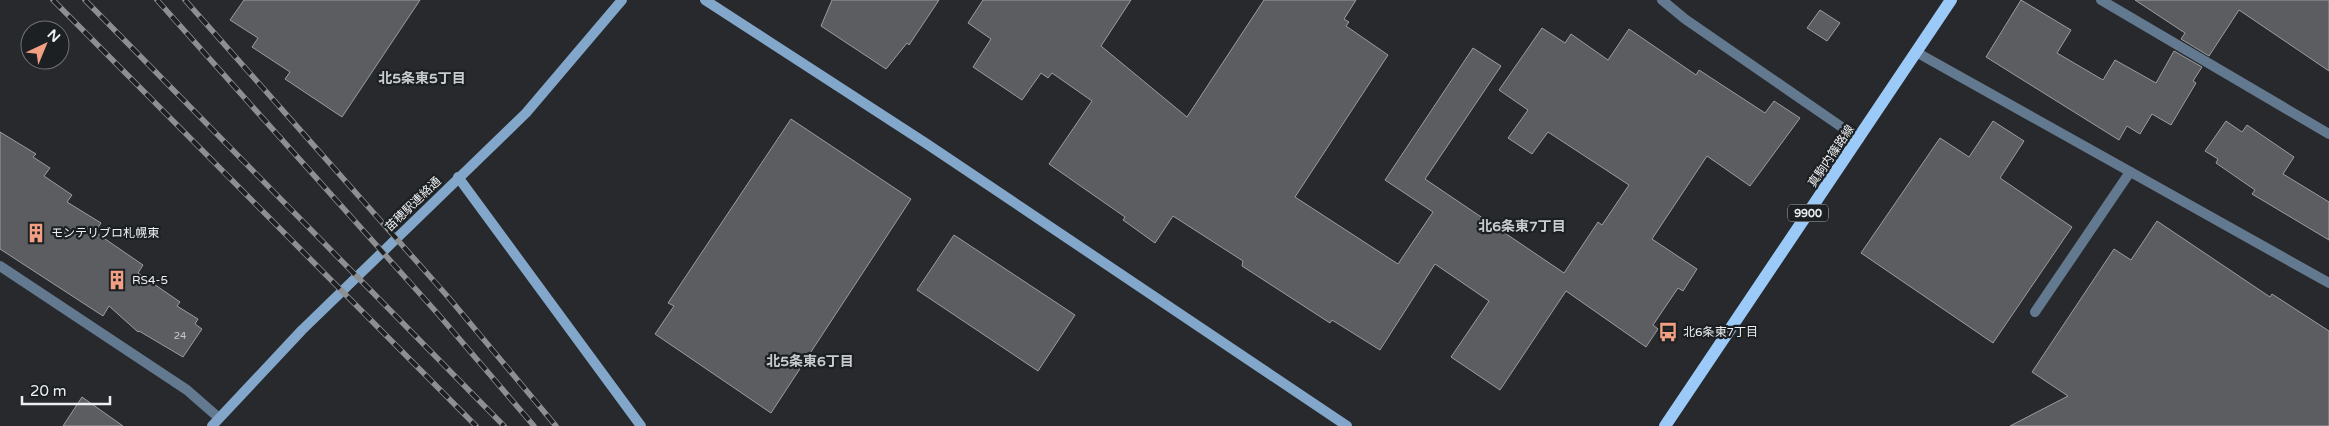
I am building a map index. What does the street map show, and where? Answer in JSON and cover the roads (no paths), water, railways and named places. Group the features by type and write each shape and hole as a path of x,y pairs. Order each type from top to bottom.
{"main road":[{"name":"真駒内篠路線","path":"1665,426 1951,0"}],"street":[{"path":"458,177 526,113 622,0"},
{"path":"705,0 926,144 1347,426"},
{"path":"1662,0 1685,19 1858,139"},
{"path":"2101,0 2329,134"},
{"path":"1916,52 2329,283"},
{"path":"2035,312 2130,172"},
{"name":"苗穂駅連絡通","path":"212,426 302,330 458,177 641,426"},
{"path":"0,266 187,390 219,418"}],"railway":[{"path":"53,0 476,426"},
{"path":"85,0 504,426"},
{"path":"157,0 438,314 534,426"},
{"path":"185,0 449,298 556,426"}],"place":[{"name":"モンテリブロ札幌東","path":"36,233"},
{"name":"RS4-5","path":"117,280"},
{"name":"北6条東7丁目","path":"1668,332"}],"district":[{"name":"北5条東5丁目","path":"422,78"},
{"name":"北6条東7丁目","path":"1522,226"},
{"name":"北5条東6丁目","path":"810,361"}]}
